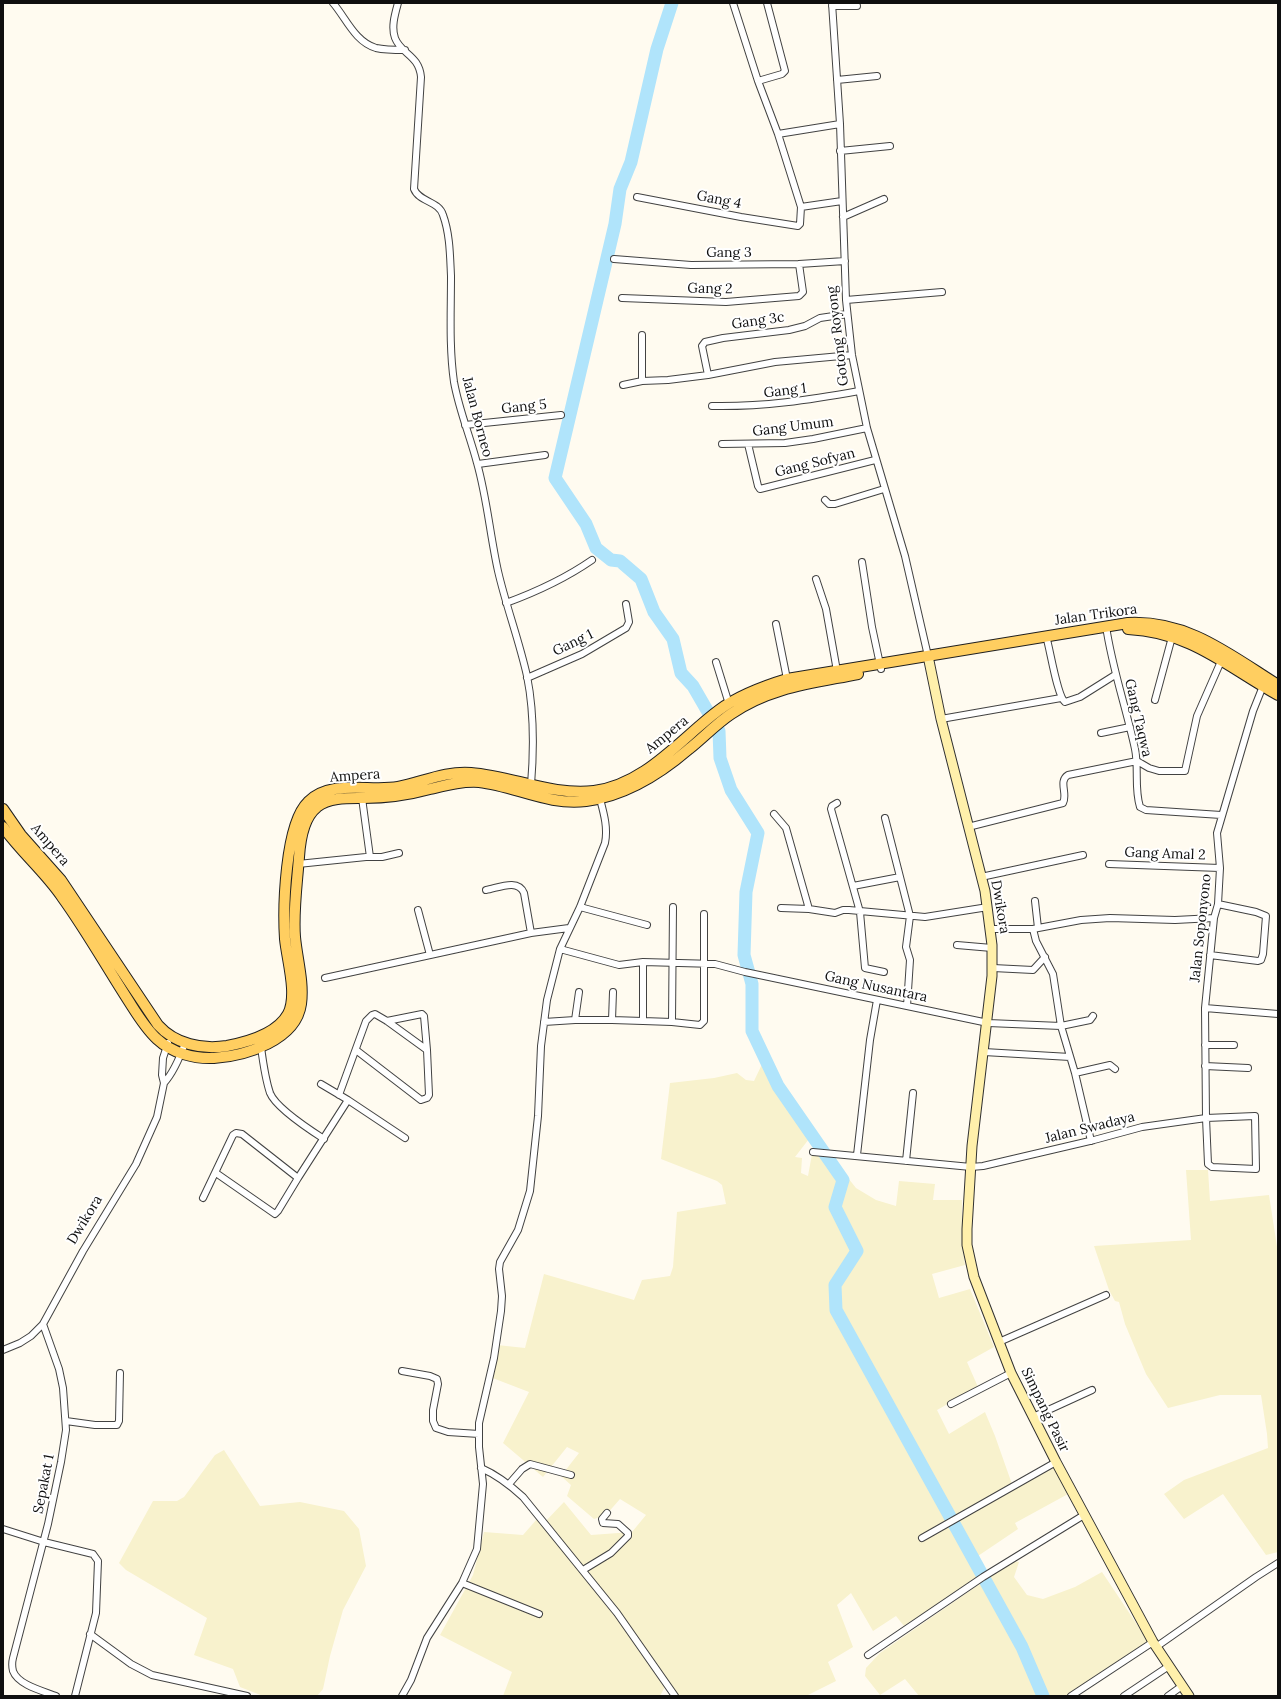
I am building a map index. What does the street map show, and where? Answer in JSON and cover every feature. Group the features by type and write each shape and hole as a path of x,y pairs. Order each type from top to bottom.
{"main road":[{"name":"Jalan Trikora","path":"928,658 1142,622 1166,625 1181,629 1205,640 1235,657 1278,685"},
{"name":"Jalan Trikora","path":"1107,628 1142,629 1193,644 1222,660 1278,695"},
{"name":"Ampera","path":"722,714 741,708 778,690 880,667 928,658"},
{"name":"Ampera","path":"3,827 46,875 78,920 141,1021 157,1040 218,1047 256,1038 274,1028 286,1017 289,1011 292,995 285,920 288,858 297,818 302,808 312,797 326,791 342,788 397,787 444,774 458,773 479,774 560,790 583,791 607,787 641,773 703,730 722,714 729,704 768,685 787,678 880,667"},
{"name":"Ampera","path":"3,809 21,835 61,880 169,1042 181,1054 214,1058 243,1053 261,1047 283,1034 297,1018 302,990 295,935 294,914 298,864 307,820 316,807 327,801 400,796 466,782 481,782 557,801 582,802 600,799 627,789 655,775 676,760 703,730"},
{"path":"582,802 583,791"}],"street":[{"path":"333,3 355,34 366,43 376,48 405,50"},
{"name":"Jalan Borneo","path":"398,3 394,18 394,32 398,44 418,64 421,77 414,188 422,198 438,207 443,213 448,233 450,263 451,355 455,384 465,425 478,464 506,603 527,678 533,731 531,785"},
{"path":"733,3 758,81 778,134 801,207 842,201"},
{"path":"758,81 782,74 785,71 767,3"},
{"path":"832,5 857,6"},
{"name":"Gotong Royong","path":"832,5 840,124 846,300 852,355 875,460 910,575 928,658"},
{"path":"837,80 877,76"},
{"path":"778,134 840,124"},
{"path":"840,151 890,146"},
{"name":"Gang 4","path":"637,197 741,217 798,226 801,223 801,207"},
{"path":"843,217 884,199"},
{"name":"Gang 3","path":"614,259 691,265 799,264 844,261"},
{"name":"Gang 2","path":"622,298 726,302 801,296 803,292 799,264"},
{"path":"846,300 942,292"},
{"name":"Gang 3c","path":"708,375 702,346 705,342 723,338 788,330 805,326 820,318 847,314"},
{"path":"642,335 642,381"},
{"path":"623,385 642,381 668,380 708,375 775,362 852,355"},
{"name":"Gang 1","path":"712,406 769,405 797,402 859,391"},
{"name":"Gang 5","path":"465,425 561,415"},
{"name":"Gang Umum","path":"722,444 785,443 867,428"},
{"name":"Gang Sofyan","path":"748,444 760,489 875,460"},
{"path":"478,464 545,455"},
{"path":"825,500 829,504 835,504 884,488"},
{"path":"506,603 531,594 581,568 592,560"},
{"path":"862,562 880,667"},
{"path":"816,579 826,609 837,671"},
{"name":"Gang 1","path":"527,678 582,654 626,628 629,622 626,604"},
{"path":"776,624 787,678"},
{"name":"Gang Taqwa","path":"1107,628 1115,675 1138,761 1138,794 1140,806 1144,809 1221,815"},
{"path":"1155,700 1172,637"},
{"path":"1047,639 1061,698 1065,702 1080,697 1115,675"},
{"name":"Dwikora","path":"928,658 941,718 988,907 991,929 993,968 971,1167"},
{"path":"968,827 1063,803 1065,797 1063,781 1068,775 1138,761 1149,768 1158,771 1185,771 1191,737 1197,716 1222,660"},
{"path":"716,662 729,704"},
{"name":"Jalan Soponyono","path":"1206,1118 1205,1008 1214,918 1218,904 1220,868 1217,833 1221,815 1253,711 1263,686"},
{"path":"941,718 1061,698"},
{"path":"1101,733 1130,727"},
{"path":"362,798 370,857"},
{"path":"402,1696 407,1693 427,1638 462,1583 473,1559 479,1537 483,1484 479,1434 481,1412 494,1358 501,1311 502,1296 499,1269 500,1262 518,1230 530,1191 537,1128 541,1046 544,1022 553,974 560,949 580,907 605,843 607,834 606,822 600,799"},
{"path":"837,803 832,806 831,809 860,912 865,968 884,972"},
{"path":"774,814 786,828 809,909"},
{"path":"885,818 910,916 906,947 910,960 907,1006"},
{"path":"298,864 382,857 399,853"},
{"path":"981,877 1083,855"},
{"name":"Gang Amal 2","path":"1109,864 1220,868"},
{"path":"853,886 900,877"},
{"path":"486,890 511,884 517,885 521,888 524,893 531,932"},
{"path":"1035,901 1036,941 1052,974 1062,1026 1091,1141"},
{"path":"1210,955 1258,961 1261,960 1263,954 1267,919 1266,916 1256,912 1218,904"},
{"path":"580,907 647,925"},
{"path":"672,1022 673,907"},
{"path":"781,908 809,909 835,913 843,910 925,917 988,907"},
{"path":"418,910 430,954"},
{"path":"544,1022 612,1020 703,1024 705,964 704,914"},
{"path":"991,929 1035,928 1081,920 1110,918 1175,920 1214,918"},
{"path":"325,978 531,932 569,928"},
{"path":"957,945 992,948"},
{"name":"Gang Nusantara","path":"560,949 619,965 643,962 720,964 757,974 988,1023 1062,1026 1090,1020 1093,1016"},
{"path":"993,968 1033,970 1044,957"},
{"path":"643,962 643,1021"},
{"path":"575,1020 579,992"},
{"path":"612,1020 613,992"},
{"path":"857,1155 870,1040 877,1000"},
{"path":"1205,1008 1278,1014"},
{"path":"339,1095 366,1021 372,1015 375,1014 387,1021 426,1050"},
{"path":"356,1050 421,1100 424,1100 429,1095 424,1016 422,1014 387,1021"},
{"name":"Dwikora","path":"164,1083 162,1075 163,1058 169,1042"},
{"name":"Dwikora","path":"3,1350 20,1343 31,1336 43,1324 102,1218 136,1164 157,1117 164,1083 181,1054 184,1043"},
{"path":"1206,1046 1234,1045"},
{"path":"261,1047 264,1072 272,1098 306,1127 324,1139"},
{"path":"984,1052 1070,1057"},
{"path":"1075,1073 1110,1065 1115,1069"},
{"path":"1205,1066 1248,1068"},
{"path":"321,1084 348,1100 404,1138"},
{"path":"906,1161 913,1093"},
{"path":"216,1173 275,1214 348,1100"},
{"path":"1255,1116 1256,1169 1212,1167 1208,1164 1206,1118 1255,1116"},
{"name":"Jalan Swadaya","path":"813,1152 971,1167 983,1166 1091,1141 1142,1127 1206,1118"},
{"path":"203,1198 233,1135 238,1132 298,1178"},
{"name":"Simpang Pasir","path":"971,1167 967,1229 969,1258 974,1277 999,1342 1011,1373 1056,1462 1155,1644"},
{"path":"999,1342 1106,1296"},
{"name":"Sepakat 1","path":"43,1324 59,1369 66,1421 61,1462 44,1542 37,1562 16,1648 12,1658 12,1668 16,1677 29,1685 56,1696"},
{"path":"402,1370 437,1379 438,1384 433,1421 436,1428 448,1432 479,1434"},
{"path":"66,1421 95,1425 117,1425 119,1421 120,1372"},
{"path":"951,1404 1011,1373"},
{"path":"1033,1417 1092,1390"},
{"path":"922,1538 1056,1462"},
{"path":"509,1484 522,1469 530,1464 571,1475"},
{"path":"481,1468 509,1484 523,1497 617,1613 675,1696"},
{"path":"583,1570 611,1553 628,1536 628,1533 618,1524 603,1523 602,1519 607,1513"},
{"path":"868,1655 987,1574 1084,1515"},
{"path":"3,1529 44,1542 93,1554 98,1561 96,1613 75,1696"},
{"path":"1071,1696 1155,1644 1278,1563"},
{"path":"462,1583 539,1614"},
{"path":"90,1634 131,1664 152,1675 246,1696"},
{"path":"1155,1644 1189,1696"},
{"path":"1124,1696 1169,1666"},
{"path":"1168,1696 1182,1686"}],"shaded area":[{"path":"765,1058 812,1135 795,1157 802,1158 801,1173 808,1176 812,1154 829,1154 856,1188 876,1200 896,1206 899,1181 935,1184 933,1200 962,1200 962,1243 965,1265 932,1274 939,1298 970,1289 994,1347 967,1362 978,1387 937,1410 949,1434 985,1412 1013,1487 1053,1466 1068,1494 1015,1523 1018,1529 975,1558 984,1574 904,1626 896,1616 873,1631 851,1593 837,1605 853,1647 828,1662 836,1681 806,1696 673,1696 666,1685 660,1696 503,1696 512,1672 440,1635 473,1575 484,1532 523,1535 537,1519 543,1524 564,1502 591,1535 632,1532 646,1515 620,1499 606,1515 594,1519 567,1496 571,1485 561,1476 579,1453 567,1447 543,1477 503,1443 529,1392 490,1377 497,1345 525,1348 544,1274 634,1300 642,1280 670,1276 673,1267 677,1212 726,1204 722,1185 717,1181 661,1159 670,1083 714,1078 737,1073 746,1080 754,1081"},
{"path":"1186,1170 1208,1170 1210,1201 1269,1195 1278,1253 1278,1552 1266,1555 1223,1494 1184,1519 1164,1494 1184,1480 1268,1448 1261,1395 1220,1395 1168,1408 1146,1374 1125,1324 1119,1302 1115,1301 1109,1290 1094,1246 1191,1240"},
{"path":"224,1450 260,1506 300,1502 344,1511 359,1529 366,1566 343,1610 330,1656 323,1689 317,1696 263,1696 240,1687 233,1669 194,1655 207,1618 126,1570 119,1563 153,1501 177,1501 184,1497 215,1455"},
{"path":"1013,1561 1019,1562 1014,1577 1027,1595 1043,1599 1075,1587 1102,1572 1148,1641 1076,1696 919,1696 905,1679 880,1695 865,1676 866,1668 880,1653"}],"waterway":[{"path":"672,3 657,49 631,162 620,189 615,224 555,478 586,524 596,548 611,560 620,561 641,579 654,612 673,639 681,673 693,686 719,731 720,758 731,790 758,833 746,892 744,955 752,984 752,1031 778,1086 843,1180 835,1207 857,1251 835,1285 836,1310 1022,1647 1043,1696"}]}
